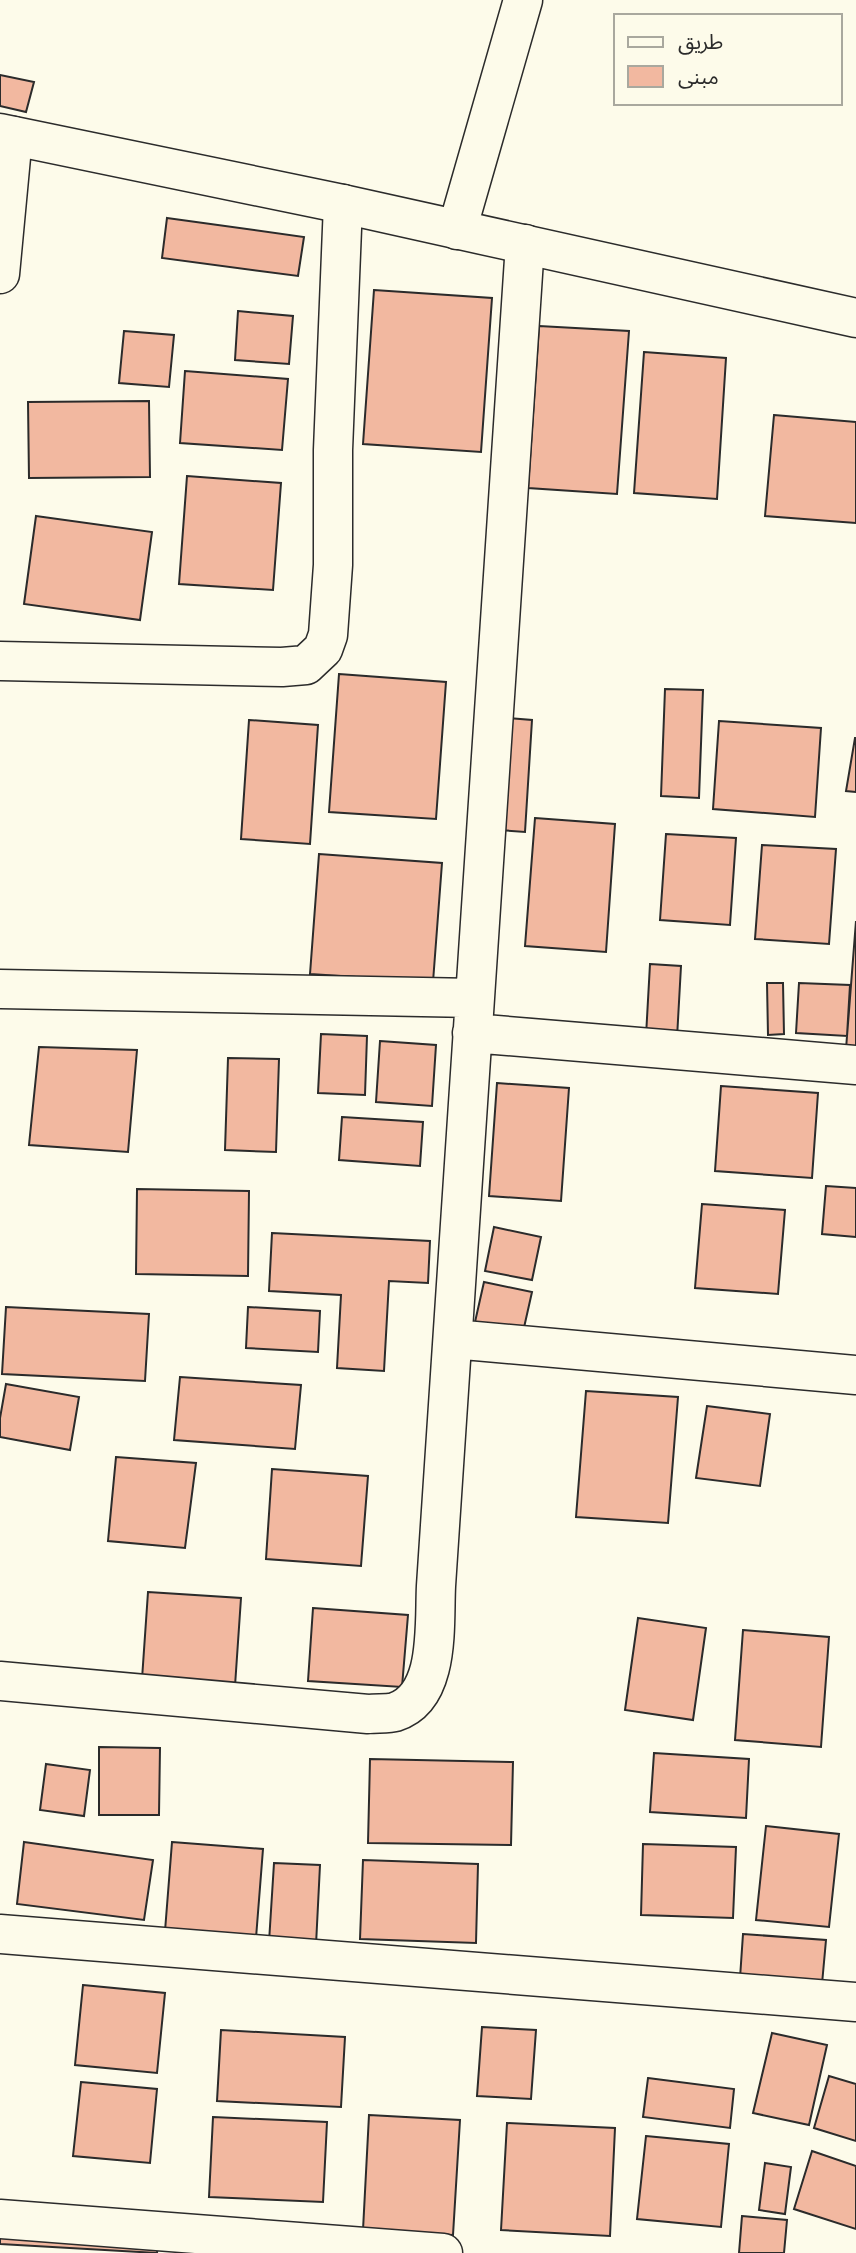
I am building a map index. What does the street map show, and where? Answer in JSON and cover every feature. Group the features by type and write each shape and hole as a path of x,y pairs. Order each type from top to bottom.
{"street":[{"path":"457,230 523,0"},
{"path":"0,274 6,134 342,204 856,318"},
{"path":"0,661 282,667 306,665 323,649 328,635 333,565 335,395 342,204"},
{"path":"0,1681 368,1714 394,1712 410,1705 426,1686 431,1666 525,244"},
{"path":"0,989 473,1015 856,1065"},
{"path":"453,1339 856,1375"},
{"path":"0,1934 856,2002"},
{"path":"0,2219 443,2253"}],"building":[{"path":"0,75 34,82 26,112 0,106"},
{"path":"167,218 304,237 298,276 162,258"},
{"path":"374,290 492,298 481,452 363,444"},
{"path":"238,311 293,316 289,364 235,360"},
{"path":"539,326 629,331 617,494 528,488"},
{"path":"124,331 174,335 169,387 119,383"},
{"path":"644,352 726,358 717,499 634,493"},
{"path":"185,371 288,379 282,450 180,443"},
{"path":"149,401 150,477 29,478 28,402"},
{"path":"774,415 856,422 856,523 765,516"},
{"path":"187,476 281,483 273,590 179,584"},
{"path":"36,516 152,532 140,620 24,604"},
{"path":"339,674 446,682 436,819 329,812"},
{"path":"665,689 703,690 699,798 661,796"},
{"path":"508,718 532,720 525,832 500,830"},
{"path":"249,720 318,725 310,844 241,839"},
{"path":"719,721 821,728 815,817 713,809"},
{"path":"856,738 856,792 846,791"},
{"path":"535,818 615,824 606,952 525,946"},
{"path":"666,834 736,838 730,925 660,920"},
{"path":"762,845 836,849 829,944 755,939"},
{"path":"319,854 442,863 433,982 310,974"},
{"path":"856,921 856,1050 846,1049"},
{"path":"650,964 681,966 677,1038 646,1036"},
{"path":"767,983 783,983 784,1034 768,1035"},
{"path":"799,983 850,985 847,1036 796,1033"},
{"path":"321,1034 367,1036 365,1095 318,1093"},
{"path":"380,1041 436,1045 432,1106 376,1102"},
{"path":"39,1047 137,1050 128,1152 29,1145"},
{"path":"228,1058 279,1059 276,1152 225,1150"},
{"path":"497,1083 569,1088 561,1201 489,1196"},
{"path":"721,1086 818,1093 812,1178 715,1171"},
{"path":"342,1117 423,1122 420,1166 339,1160"},
{"path":"826,1186 856,1188 856,1237 822,1234"},
{"path":"137,1189 249,1191 248,1276 136,1274"},
{"path":"702,1204 785,1210 778,1294 695,1288"},
{"path":"494,1227 541,1237 532,1280 485,1271"},
{"path":"272,1233 430,1241 428,1283 389,1281 384,1371 337,1368 341,1295 269,1291"},
{"path":"484,1282 532,1292 523,1332 475,1322"},
{"path":"6,1307 149,1314 145,1381 2,1374"},
{"path":"248,1307 320,1311 318,1352 246,1348"},
{"path":"180,1377 301,1385 295,1449 174,1440"},
{"path":"6,1384 79,1397 70,1450 0,1437 0,1418"},
{"path":"586,1391 678,1397 668,1523 576,1517"},
{"path":"707,1406 770,1414 760,1486 696,1478"},
{"path":"116,1457 196,1463 185,1548 108,1541"},
{"path":"272,1469 368,1476 361,1566 266,1559"},
{"path":"148,1592 241,1598 235,1686 142,1679"},
{"path":"313,1608 408,1615 402,1687 308,1681"},
{"path":"638,1618 706,1628 693,1720 625,1710"},
{"path":"743,1630 829,1637 821,1747 735,1740"},
{"path":"99,1747 160,1748 159,1815 99,1815"},
{"path":"654,1753 749,1759 746,1818 650,1812"},
{"path":"370,1759 513,1762 511,1845 368,1843"},
{"path":"46,1764 90,1770 84,1816 40,1810"},
{"path":"766,1826 839,1834 829,1927 756,1920"},
{"path":"24,1842 153,1860 144,1920 17,1904"},
{"path":"172,1842 263,1849 256,1938 165,1931"},
{"path":"643,1844 736,1847 733,1918 641,1915"},
{"path":"363,1860 478,1864 476,1943 360,1939"},
{"path":"274,1863 320,1865 316,1945 269,1942"},
{"path":"743,1934 826,1940 822,1984 740,1978"},
{"path":"83,1985 165,1993 157,2073 75,2065"},
{"path":"482,2027 536,2030 531,2099 477,2096"},
{"path":"221,2030 345,2037 341,2107 217,2101"},
{"path":"772,2033 827,2045 809,2125 753,2113"},
{"path":"829,2076 856,2084 856,2141 814,2128"},
{"path":"648,2078 734,2089 730,2128 643,2117"},
{"path":"81,2082 157,2089 150,2163 73,2156"},
{"path":"369,2115 460,2120 453,2235 363,2230"},
{"path":"213,2117 327,2122 323,2202 209,2197"},
{"path":"507,2123 615,2128 610,2236 501,2230"},
{"path":"646,2136 729,2144 721,2227 637,2219"},
{"path":"812,2151 856,2166 856,2229 794,2209"},
{"path":"765,2163 791,2167 785,2214 759,2210"},
{"path":"742,2216 787,2220 784,2253 739,2253"},
{"path":"0,2234 158,2243 157,2253 0,2244"}]}
